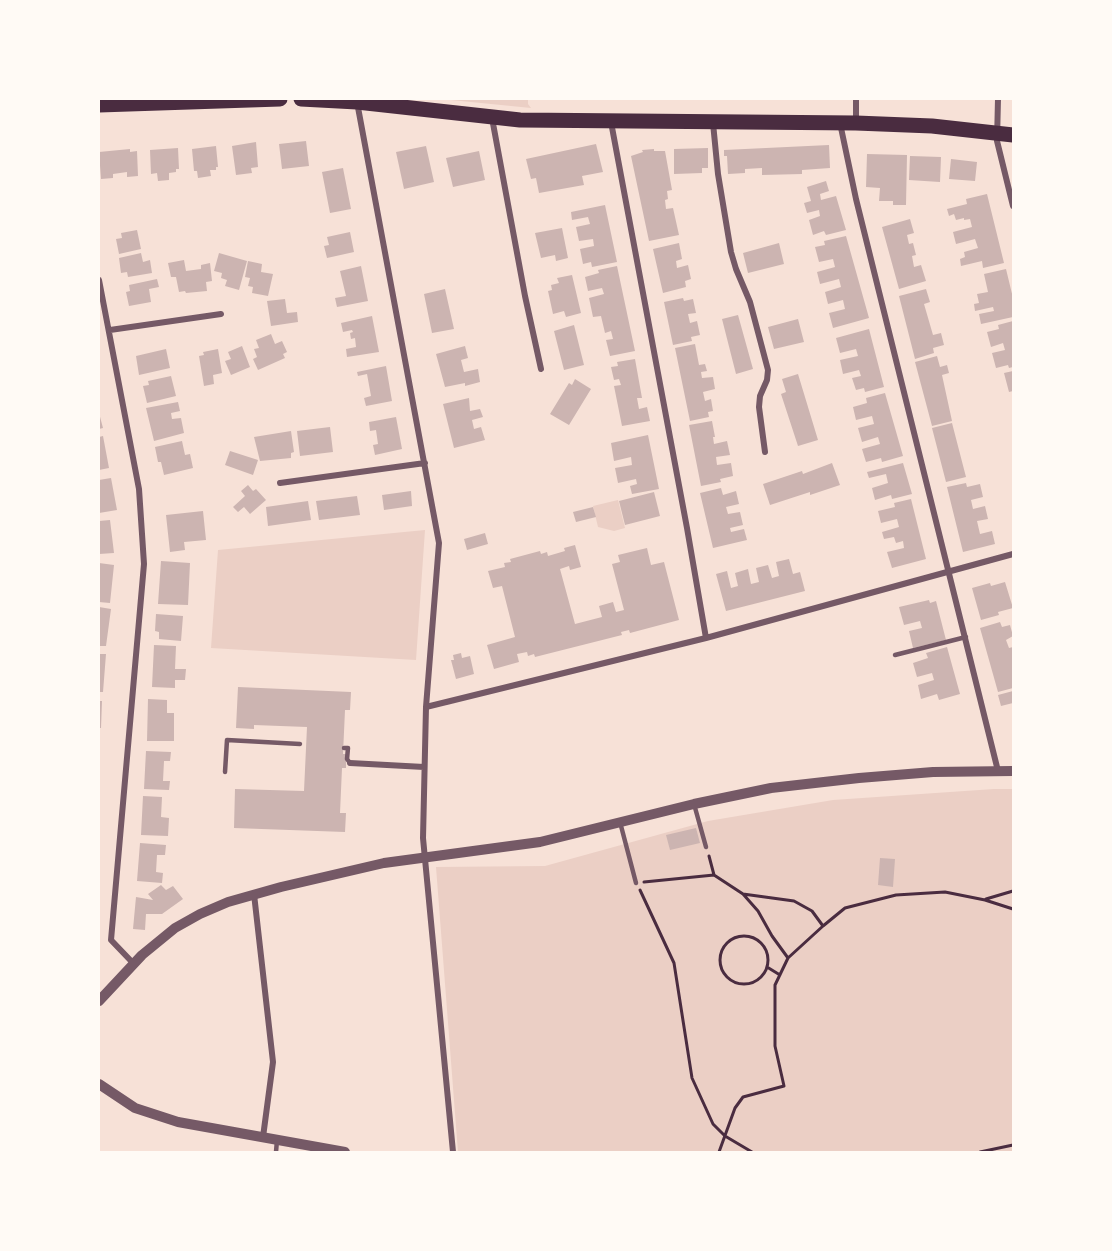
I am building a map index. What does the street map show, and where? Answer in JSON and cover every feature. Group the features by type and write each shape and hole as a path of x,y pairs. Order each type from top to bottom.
{"main road":[{"path":"99,105 280,99"},
{"path":"301,99 357,102 492,117 611,122 840,122 932,126 1005,134"}],"street":[{"path":"856,99 856,123"},
{"path":"998,99 1005,134 999,152 1013,206"},
{"path":"357,102 440,543 426,707 423,838 453,1152"},
{"path":"492,117 541,369"},
{"path":"611,122 706,638"},
{"path":"713,122 718,174 731,252 750,302 768,370 759,407 765,452"},
{"path":"840,122 856,199 998,771"},
{"path":"99,280 139,489 144,564 111,940 133,963"},
{"path":"110,330 221,315"},
{"path":"280,483 425,463"},
{"path":"426,707 706,638 1013,554"},
{"path":"350,763 423,767"},
{"path":"100,998 156,942 211,909 254,894 384,863 540,842 694,804 797,784 933,772 1013,771"},
{"path":"254,894 273,1062 262,1137"},
{"path":"99,1084 135,1108 156,1116 195,1126 345,1152"}],"lane":[{"path":"895,655 966,637"},
{"path":"225,772 227,740 300,744"},
{"path":"344,748 348,748 347,759 350,763"},
{"path":"694,804 706,847"},
{"path":"620,822 636,883"},
{"path":"276,1152 277,1140"}],"path":[{"path":"706,847 714,875"},
{"path":"752,1152 724,1136 713,1124 692,1078 674,963 636,883 714,875 743,894 758,911 788,958"},
{"path":"985,900 1013,891"},
{"path":"719,1152 735,1108 743,1097 784,1086 774,1035 775,985 788,958 823,926 845,908 896,896 945,892 985,900 1013,909"},
{"path":"743,894 794,901 812,911 823,926"},
{"path":"750,937 763,945 767,952 767,967 758,980 751,983 734,982 723,971 720,955 723,948 735,938 750,937"},
{"path":"767,967 780,975"},
{"path":"980,1152 1013,1145"}],"shaded area":[{"path":"441,99 528,99 531,108"},
{"path":"618,500 625,528 614,531 598,527 593,506"},
{"path":"425,530 416,660 211,648 218,550"},
{"path":"1013,789 1013,1152 458,1152 436,867 545,866 708,821 833,800"}],"building":[{"path":"306,141 309,166 282,169 279,144"},
{"path":"256,142 258,167 251,168 252,173 236,175 232,146"},
{"path":"596,144 603,172 582,176 584,185 539,193 536,178 531,179 526,159"},
{"path":"829,145 830,168 802,170 802,174 762,175 762,168 745,169 745,173 728,174 727,156 724,156 724,150"},
{"path":"216,146 218,167 216,170 210,170 211,176 198,178 197,171 194,171 192,149"},
{"path":"426,146 434,182 404,189 396,152"},
{"path":"178,148 179,169 169,173 169,180 158,181 157,173 151,174 150,150"},
{"path":"708,148 708,168 702,168 702,173 674,174 674,149"},
{"path":"130,149 130,152 137,151 138,176 127,177 127,172 113,174 113,178 101,179 99,152"},
{"path":"654,149 654,151 665,151 672,190 667,191 666,209 673,208 679,235 649,241 631,156 643,152 642,150"},
{"path":"479,151 485,180 453,187 446,158"},
{"path":"867,154 907,155 906,205 893,205 893,201 879,201 880,188 866,187"},
{"path":"910,156 941,157 940,182 909,180"},
{"path":"951,159 977,162 975,181 949,179"},
{"path":"343,168 351,209 330,213 322,172"},
{"path":"826,181 829,191 820,194 821,200 836,196 846,230 826,235 824,231 813,235 809,220 820,216 819,210 807,213 804,203 811,201 807,187"},
{"path":"987,194 1004,263 983,268 982,261 961,266 960,259 965,257 964,252 978,248 975,239 956,244 953,232 972,227 970,219 956,220 954,214 949,216 947,209 967,204 966,199"},
{"path":"605,205 617,262 592,267 591,262 583,264 580,249 594,246 593,239 579,241 576,227 590,224 588,217 572,220 571,212"},
{"path":"910,219 914,233 907,235 909,244 913,243 916,255 912,256 914,267 921,265 926,281 899,289 882,227"},
{"path":"562,228 568,258 556,261 555,255 541,258 535,233"},
{"path":"137,230 141,249 119,254 116,239 122,238 121,233"},
{"path":"350,232 354,252 327,258 324,246 329,245 327,237"},
{"path":"846,236 869,318 833,328 829,313 845,309 843,300 828,304 825,292 841,287 839,279 820,284 817,272 835,267 833,259 819,262 815,247 825,245 824,241"},
{"path":"679,243 682,259 676,261 677,268 688,265 691,279 685,281 686,287 663,293 653,249"},
{"path":"779,243 784,264 748,273 743,253"},
{"path":"141,253 143,262 150,260 152,273 128,277 127,272 121,273 119,258"},
{"path":"219,253 247,261 239,290 225,286 227,280 221,278 222,273 214,271"},
{"path":"184,260 186,271 201,269 201,265 210,263 212,281 206,282 207,291 179,292 176,277 171,277 168,263"},
{"path":"248,261 262,264 261,272 273,274 268,296 252,293 253,287 248,286 250,278 245,277"},
{"path":"361,266 368,301 337,307 335,298 346,296 340,271"},
{"path":"617,266 635,351 610,356 606,340 613,339 611,331 605,333 601,316 593,317 589,298 604,294 602,288 588,291 585,277 599,273 598,270"},
{"path":"1006,269 1013,298 1013,317 981,324 979,314 994,311 993,307 975,311 974,304 979,303 977,294 988,292 984,274"},
{"path":"572,275 581,313 566,317 564,311 553,314 548,291 552,290 551,285 559,283 557,278"},
{"path":"157,279 159,287 149,289 151,302 129,306 126,292 130,291 129,285"},
{"path":"445,289 454,329 432,333 424,294"},
{"path":"926,289 930,302 924,304 933,335 941,333 944,345 933,348 934,353 915,359 899,296"},
{"path":"683,298 684,301 693,299 696,313 688,314 690,323 697,321 700,335 691,337 692,341 673,345 664,302"},
{"path":"285,299 287,313 297,312 298,322 271,326 267,301"},
{"path":"738,315 753,369 736,374 722,319"},
{"path":"372,316 379,352 347,357 346,349 356,347 355,338 351,339 352,330 343,332 341,323"},
{"path":"798,319 804,342 774,349 768,327"},
{"path":"1013,321 1013,367 1009,368 1008,365 996,368 992,353 1005,350 1003,343 991,347 987,332 999,329 998,325"},
{"path":"574,325 584,365 564,370 554,331"},
{"path":"869,329 884,387 865,392 864,388 856,390 852,378 861,376 859,370 843,374 840,360 858,356 856,349 840,353 836,338"},
{"path":"271,334 275,344 282,341 287,352 283,354 285,358 258,370 253,359 257,357 254,349 259,348 256,340"},
{"path":"695,344 699,365 705,364 707,371 701,372 702,378 713,377 715,389 703,392 705,401 711,399 713,411 708,412 709,417 690,421 675,348"},
{"path":"242,346 250,367 231,375 225,361 231,359 228,352"},
{"path":"465,346 468,358 461,360 464,372 478,369 480,382 465,386 465,383 445,387 436,354"},
{"path":"166,349 170,368 139,375 136,356"},
{"path":"218,349 222,373 213,375 214,384 204,386 199,356 204,355 203,352"},
{"path":"937,356 940,367 947,365 949,373 942,375 952,421 932,426 915,362"},
{"path":"635,359 642,398 637,398 639,409 647,407 650,421 622,426 614,386 621,385 619,379 614,380 611,367 618,366 617,362"},
{"path":"386,366 392,401 366,406 364,398 371,396 367,374 358,376 357,372"},
{"path":"1013,371 1013,391 1009,392 1004,373"},
{"path":"798,374 818,440 798,446 781,394 786,392 782,379"},
{"path":"171,376 176,396 147,403 143,386 149,385 148,381"},
{"path":"575,379 591,389 569,425 550,414 569,383 572,385"},
{"path":"885,393 903,456 882,462 881,458 866,462 862,449 880,444 878,437 862,442 858,428 874,424 872,416 856,420 853,407 867,403 866,398"},
{"path":"469,398 470,411 480,409 483,417 472,420 474,429 481,427 485,440 454,448 443,404"},
{"path":"178,402 180,411 171,413 172,419 181,418 184,433 154,441 146,408"},
{"path":"99,413 103,428 99,429"},
{"path":"396,417 402,449 375,455 373,445 378,444 376,430 370,431 369,422"},
{"path":"712,421 714,444 727,441 730,455 716,457 717,465 731,463 733,476 720,479 721,482 701,486 689,425"},
{"path":"952,423 966,477 946,482 932,428"},
{"path":"330,427 333,452 300,456 297,431"},
{"path":"291,431 294,452 291,453 291,458 260,461 254,437"},
{"path":"648,435 659,489 632,494 630,486 637,484 636,479 618,483 615,468 632,465 631,457 614,461 611,443"},
{"path":"103,436 109,468 99,470 99,437"},
{"path":"182,441 185,455 190,454 193,468 164,475 155,447"},
{"path":"230,451 258,460 253,475 225,465"},
{"path":"832,463 840,485 770,505 763,484 802,471 803,474"},
{"path":"903,463 912,494 892,499 891,495 875,500 872,488 888,483 886,474 869,478 867,472"},
{"path":"111,478 117,510 99,513 99,480"},
{"path":"966,483 967,487 980,484 983,497 971,500 973,509 985,506 988,519 977,521 980,534 992,531 995,544 963,552 947,487"},
{"path":"248,485 253,491 256,489 266,500 250,514 244,507 238,512 233,507 245,496 241,491"},
{"path":"721,488 723,495 736,491 739,504 726,507 728,514 740,512 743,525 730,528 731,532 744,529 747,540 713,548 700,493"},
{"path":"411,491 412,506 384,510 382,495"},
{"path":"654,492 660,516 625,525 619,501"},
{"path":"357,496 360,515 319,520 316,501"},
{"path":"911,499 926,559 892,568 887,552 904,548 903,541 896,543 894,537 884,539 882,532 899,527 897,519 881,523 878,511 895,507 894,503"},
{"path":"308,501 311,520 268,526 266,507"},
{"path":"593,507 596,517 576,522 573,512"},
{"path":"203,511 206,540 184,542 185,550 170,552 166,515"},
{"path":"110,520 114,553 99,554 99,521"},
{"path":"485,533 488,544 467,550 464,539"},
{"path":"575,545 581,567 570,570 569,566 560,569 575,624 602,617 599,606 613,602 616,612 624,610 612,564 620,562 618,555 647,548 651,565 664,562 679,620 630,633 629,630 621,632 622,635 535,657 534,654 528,656 527,652 517,654 519,662 494,669 487,645 515,637 502,586 493,588 488,571 505,567 504,563 511,562 510,559 540,551 541,554 547,552 548,556"},
{"path":"789,559 793,574 800,572 805,591 726,611 716,574 727,571 731,588 738,586 735,573 748,569 751,584 759,582 756,568 768,565 772,578 779,576 776,562"},
{"path":"161,561 190,563 188,605 158,604"},
{"path":"99,563 114,565 110,603 99,602"},
{"path":"1005,582 1013,608 981,620 972,588"},
{"path":"929,600 930,603 936,601 946,640 913,648 909,631 922,628 920,621 904,625 899,607"},
{"path":"99,607 111,609 106,646 99,646"},
{"path":"156,614 183,616 181,641 159,639 159,632 155,631"},
{"path":"1000,622 1002,627 1010,625 1013,636 1006,640 1009,648 1013,647 1013,688 998,692 980,628"},
{"path":"154,645 176,646 175,669 186,669 185,680 175,680 175,688 152,687"},
{"path":"947,647 960,694 939,700 937,694 921,699 918,685 934,680 932,673 917,677 913,663 928,658 926,653"},
{"path":"461,653 462,658 470,656 474,674 456,679 451,660 454,660 453,655"},
{"path":"99,654 106,654 103,692 99,692"},
{"path":"238,687 351,692 350,710 345,710 343,754 346,754 346,768 342,768 340,813 346,813 345,832 234,828 235,789 304,791 307,727 254,725 254,729 236,728"},
{"path":"1013,691 1013,703 1001,706 998,695"},
{"path":"148,699 167,700 167,713 174,713 174,741 147,741"},
{"path":"99,701 102,701 101,728 99,728"},
{"path":"146,751 171,752 170,761 164,761 163,781 170,781 169,790 144,789"},
{"path":"143,796 162,797 161,817 169,818 168,836 141,835"},
{"path":"696,828 700,843 670,850 666,835"},
{"path":"140,843 166,845 165,855 157,855 156,872 163,873 162,883 137,881"},
{"path":"880,858 895,859 893,887 878,885"},
{"path":"161,885 166,890 173,886 183,899 162,914 146,914 145,930 133,929 136,897 153,900 148,894"}]}
